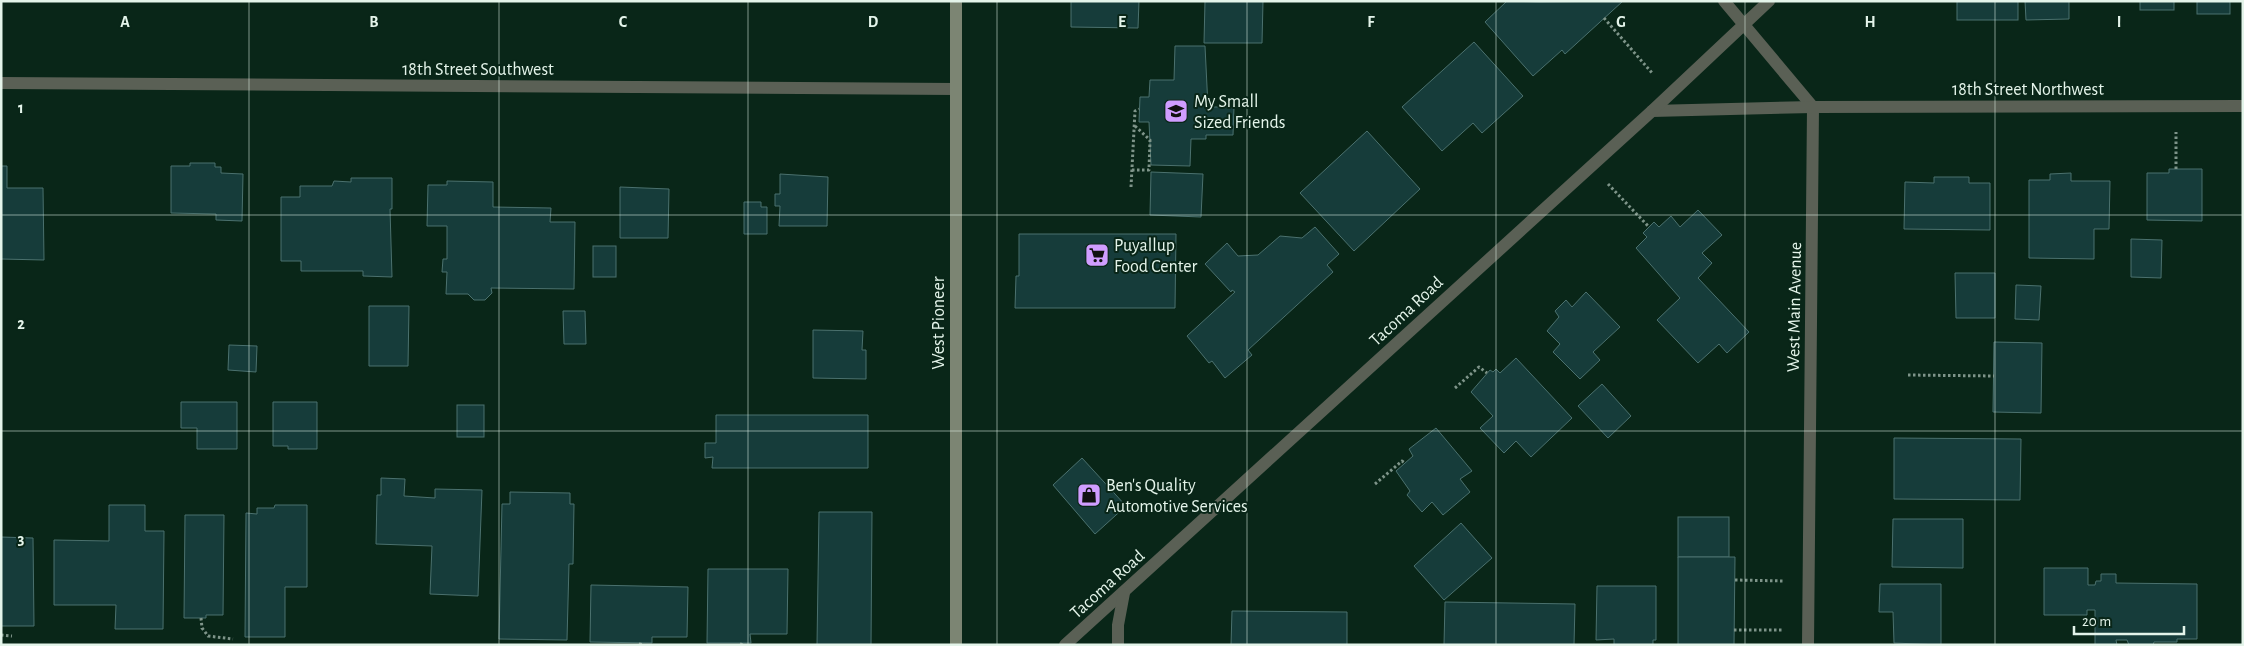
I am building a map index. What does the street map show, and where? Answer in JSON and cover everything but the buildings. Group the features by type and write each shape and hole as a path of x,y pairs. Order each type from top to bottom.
{"main road":[{"name":"West Pioneer","path":"956,1 956,645"}],"street":[{"path":"1724,1 1813,107"},
{"name":"Tacoma Road","path":"1065,645 1590,165 1652,111 1769,1"},
{"name":"18th Street Southwest","path":"1,83 955,89"},
{"name":"18th Street Northwest","path":"1652,111 1813,107 2243,106"},
{"name":"West Main Avenue","path":"1808,645 1813,107"},
{"path":"1118,645 1118,625 1124,593"}],"path":[{"path":"1604,18 1669,93"},
{"path":"1131,187 1135,111 1139,110"},
{"path":"1132,170 1149,170 1150,140 1134,126"},
{"path":"2176,126 2176,169"},
{"path":"1590,165 1649,227"},
{"path":"1455,388 1479,367 1487,373"},
{"path":"1908,375 1994,376"},
{"path":"1375,484 1402,461 1405,463"},
{"path":"1734,580 1809,581"},
{"path":"201,618 202,628 208,636 233,639"},
{"path":"1734,630 1808,630"},
{"path":"1,635 12,636"}],"place":[{"name":"My Small Sized Friends","path":"1176,111"},
{"name":"Puyallup Food Center","path":"1097,255"},
{"name":"Ben's Quality Automotive Services","path":"1089,495"}]}
